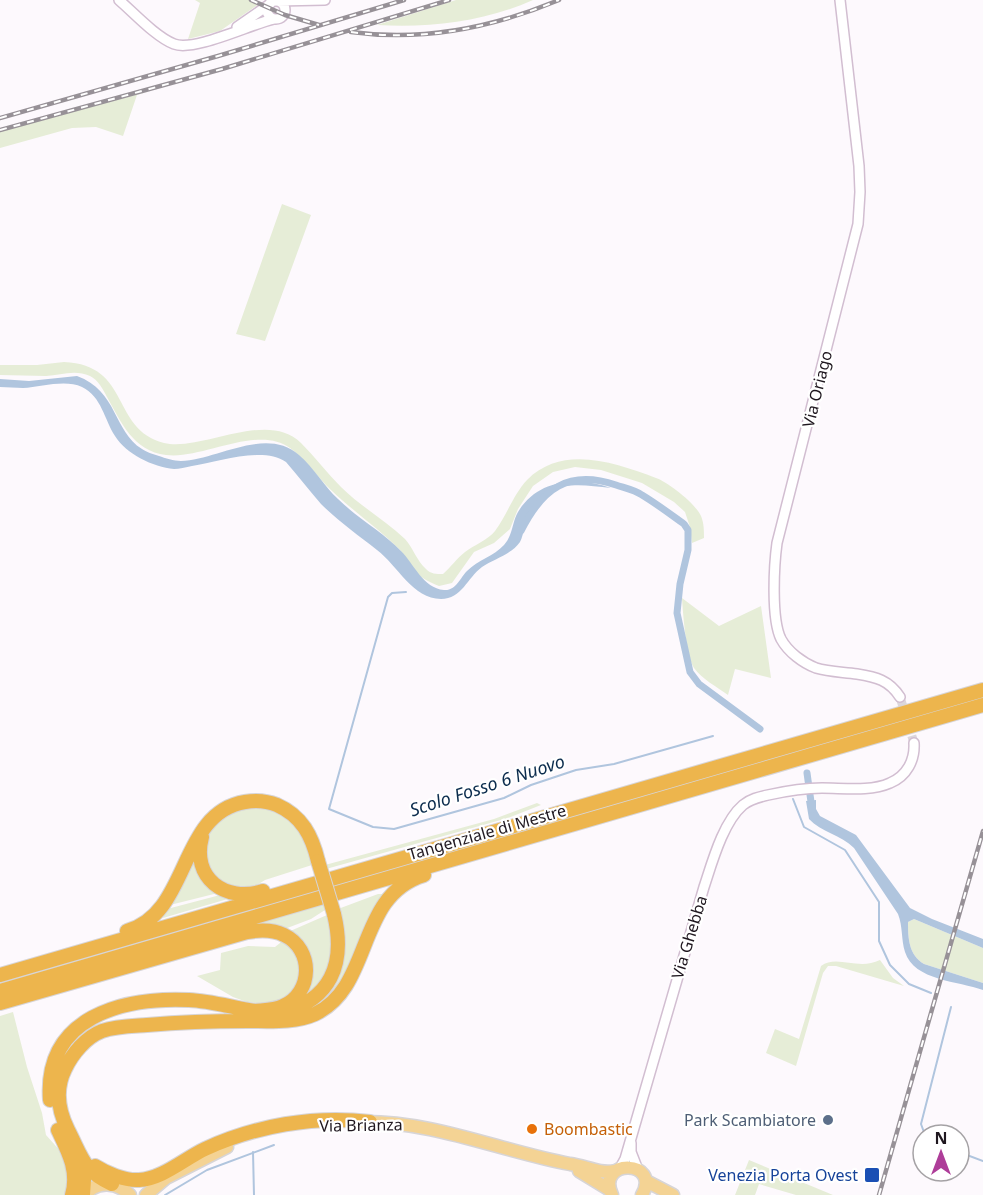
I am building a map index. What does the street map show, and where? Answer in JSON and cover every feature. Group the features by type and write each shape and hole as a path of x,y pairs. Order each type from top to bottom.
{"highway":[{"name":"Tangenziale di Mestre","path":"0,975 983,690"},
{"name":"Tangenziale di Mestre","path":"0,991 983,705"},
{"path":"37,964 89,942 133,930 152,917 170,895 194,844 205,829 224,809 237,803 250,801 274,804 293,814 314,842 338,930 338,953 331,978 324,990 305,1005 288,1011 117,1027 91,1036 67,1065 60,1078 58,1089 63,1117 81,1172 84,1195"},
{"path":"205,829 200,844 202,866 206,876 221,889 233,893 250,894 300,880 311,884"},
{"path":"121,1189 93,1174 73,1151 52,1110 50,1078 52,1065 61,1044 80,1025 117,1007 164,1001 189,1000 272,1021 302,1018 315,1014 336,998 345,987 372,926 390,895 416,878 472,861 491,848"},
{"path":"0,1003 247,932 266,931 284,934 296,943 305,958 307,970 303,987 293,1000 282,1007 250,1016"},
{"path":"73,1151 98,1169 120,1177 139,1180 160,1173 223,1141 249,1132 341,1118 370,1122"},
{"path":"72,1195 75,1177 73,1151"}],"main road":[{"name":"Via Brianza","path":"166,1178 216,1151 269,1133 317,1125 370,1122 409,1124 430,1128 608,1173 629,1166 638,1170"},
{"name":"Via Brianza","path":"562,1163 586,1174 611,1192"},
{"path":"611,1192 610,1179 618,1170"},
{"path":"638,1170 646,1180 673,1195"},
{"path":"84,1195 96,1186 136,1188 166,1178"},
{"path":"146,1195 166,1178"},
{"path":"642,1195 646,1180"}],"street":[{"path":"119,0 165,39 176,45 187,46 280,18 298,6 321,0"},
{"path":"222,36 273,3 321,0"},
{"name":"Via Oriago","path":"840,0 859,166 858,224 777,543 775,562 777,620 781,639 805,663 825,670 880,679 895,688 900,697"},
{"path":"273,3 284,5 285,13"},
{"path":"273,3 267,12 274,19"},
{"name":"Via Ghebba","path":"618,1170 632,1131 704,887 720,843 732,819 744,804 754,799 798,789 858,788 890,783 900,778 907,770 914,754 914,743"},
{"name":"Via Ghebba","path":"632,1131 631,1152 638,1170"}],"green space":[{"path":"195,0 249,0 259,4 220,31 188,39 200,3"},
{"path":"456,0 533,0 495,14 456,22 377,25"},
{"path":"154,90 137,95 123,136 96,127 72,128 0,148 0,131"},
{"path":"282,204 311,215 265,341 236,334"},
{"path":"64,362 86,366 101,374 111,385 135,425 147,436 164,443 197,442 253,430 271,430 287,434 301,443 348,494 405,539 423,566 434,573 443,574 465,552 492,534 527,480 541,469 557,462 590,460 624,467 656,478 681,494 698,511 703,521 704,538 692,543 685,512 674,502 642,483 601,470 575,467 553,472 533,486 518,509 510,529 494,543 474,552 452,583 439,586 415,572 402,552 392,542 331,490 290,448 277,442 262,440 230,444 196,453 166,455 145,448 129,434 102,388 90,376 73,373 46,376 0,375 0,365"},
{"path":"682,598 719,626 761,606 771,678 735,669 728,695 701,676 694,668 689,654"},
{"path":"537,803 541,805 508,818 326,869 325,865 494,819"},
{"path":"269,807 291,820 304,838 312,865 265,880 252,888 242,889 218,881 207,868 206,838 214,824 239,808"},
{"path":"193,855 231,898 163,918 167,909 224,894 222,892 170,905"},
{"path":"378,894 386,894 344,981 321,1005 304,1011 328,992 338,909"},
{"path":"323,903 325,910 311,919 282,930 243,927"},
{"path":"327,915 332,942 331,960 319,985 300,1001 308,974 288,932"},
{"path":"914,919 983,948 983,983 924,964 919,960 912,951 909,940 908,922"},
{"path":"284,936 302,964 297,988 281,1001 265,1004 247,1002 233,997 197,976 220,970 221,953 248,946 275,947"},
{"path":"880,960 893,978 904,986 836,966 828,966 823,973 796,1066 766,1053 775,1029 799,1039 821,966 834,962 864,964"},
{"path":"13,1012 42,1113 46,1135 63,1154 68,1164 69,1195 0,1195 0,1016"},
{"path":"749,1160 833,1195 796,1195 759,1184 755,1195 735,1195"}],"water":[{"path":"77,376 100,391 125,432 144,450 152,454 181,461 257,444 286,447 304,460 345,506 394,544 430,585 444,590 455,586 471,567 504,545 518,512 536,493 560,483 572,482 598,484 611,488 574,485 544,495 528,516 517,546 482,567 454,596 441,599 431,598 414,587 384,556 321,504 286,462 276,457 240,456 178,469 166,468 133,454 120,443 94,396 82,387 61,384 23,388 0,387 0,379 29,381"},
{"path":"816,800 816,809 820,816 856,835 910,908 983,939 983,948 914,919 908,922 910,946 919,960 924,964 983,983 983,990 927,974 910,962 905,952 898,914 854,848 809,819 806,801"}],"waterway":[{"path":"521,531 529,516 548,494 558,486 570,481 584,480 599,481 636,492 684,524 688,530 688,550 680,584 677,613 690,672 699,684 760,729"},
{"name":"Scolo Fosso 6 Nuovo","path":"406,592 392,593 388,597 329,809 373,827 394,829 504,798 531,785 576,770 614,764 713,736"},
{"path":"807,773 812,809"},
{"name":"Scolo Fosso 6 Nuovo","path":"793,799 804,827 845,850 879,902 879,941 890,965 909,984 931,993"},
{"name":"Scolo Fosso 6 Nuovo","path":"921,1123 951,1007"},
{"path":"165,1195 207,1170 274,1145"},
{"path":"253,1152 254,1195"},
{"name":"Scolo Fosso 6 Nuovo","path":"971,1156 983,1161"}],"tunnel":[{"path":"900,697 914,743"}],"railway":[{"path":"251,0 285,15 319,25"},
{"path":"0,118 404,0"},
{"path":"0,130 222,69 449,0"},
{"path":"351,32 378,35 431,34 483,25 559,0"},
{"path":"879,1195 983,831"}],"place":[{"name":"Park Scambiatore","path":"828,1120"},
{"name":"Boombastic","path":"532,1129"},
{"name":"Venezia Porta Ovest","path":"872,1175"}]}
